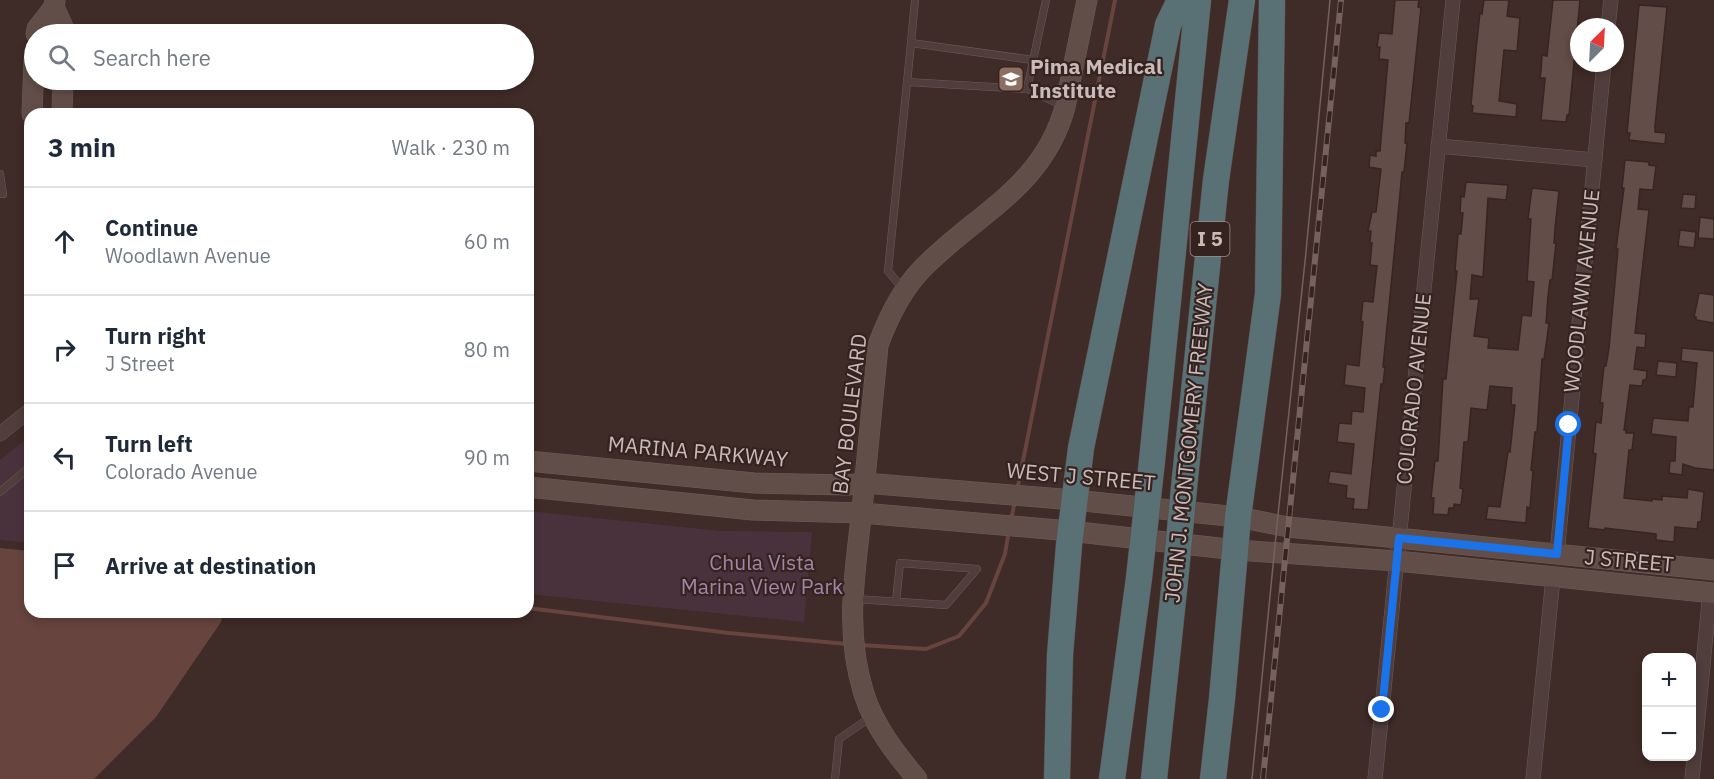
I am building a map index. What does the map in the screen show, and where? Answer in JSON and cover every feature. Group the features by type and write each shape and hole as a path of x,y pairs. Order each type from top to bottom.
{"highway":[{"path":"1057,779 1060,655 1070,531 1081,448 1168,25 1180,0"},
{"name":"JOHN J. MONTGOMERY FREEWAY","path":"1112,779 1152,461 1198,0"},
{"name":"JOHN J. MONTGOMERY FREEWAY","path":"1154,779 1216,180 1242,0"},
{"path":"1213,779 1238,517 1268,294 1272,0"}],"main road":[{"name":"BAY BOULEVARD","path":"917,779 897,755 873,715 865,697 853,651 852,598 878,345 889,317 920,271 940,251 1012,193 1033,170 1051,142 1062,120 1087,0"},
{"path":"41,24 55,4"},
{"path":"55,4 62,24"},
{"path":"32,108 33,90"},
{"path":"62,108 63,90"},
{"name":"MARINA PARKWAY","path":"534,462 754,483 848,485 864,483"},
{"name":"WEST J STREET","path":"864,483 1074,500 1238,517 1288,527 1399,538"},
{"path":"534,488 753,510 862,513 1070,531 1236,550 1396,561"},
{"name":"J STREET","path":"1399,538 1714,570"},
{"name":"J STREET","path":"1396,561 1712,593"}],"street":[{"name":"COLORADO AVENUE","path":"1375,779 1453,0"},
{"path":"1609,18 1611,0"},
{"name":"WOODLAWN AVENUE","path":"1557,554 1603,72"},
{"path":"1438,146 1595,160"},
{"path":"0,434 24,415"},
{"path":"1533,779 1553,578"},
{"path":"1692,779 1712,593"}],"lane":[{"path":"905,291 888,271 915,0"},
{"path":"1027,89 1046,0"},
{"path":"911,43 1033,60"},
{"path":"907,82 1027,89 1065,107"},
{"path":"0,174 3,195 0,194"},
{"path":"0,492 24,472"},
{"path":"852,598 896,602 946,605 977,569 900,563 896,602"},
{"path":"835,779 839,739 873,715"}],"green space":[{"path":"24,441 24,542 0,540 0,460"},
{"name":"Chula Vista Marina View Park","path":"534,512 721,531 812,532 804,622 534,595"}],"shaded area":[{"path":"0,548 24,550 24,618 222,618 156,717 94,779 0,779"}],"building":[{"path":"1395,0 1419,0 1418,7 1421,8 1409,123 1406,123 1405,143 1407,143 1404,172 1402,172 1383,367 1385,367 1383,384 1381,384 1368,510 1353,509 1354,499 1346,498 1347,486 1328,483 1330,471 1351,474 1354,444 1337,442 1339,423 1351,424 1352,411 1363,412 1365,388 1344,385 1346,364 1359,366 1363,301 1373,302 1377,266 1370,265 1372,243 1370,243 1371,231 1368,231 1372,212 1376,212 1381,169 1369,167 1370,155 1376,156 1376,151 1380,151 1388,60 1379,59 1380,47 1377,47 1379,33 1392,34"},
{"path":"1484,0 1509,0 1507,16 1520,18 1517,51 1504,50 1499,101 1517,104 1516,117 1472,113 1476,50 1480,13 1482,14"},
{"path":"1553,0 1580,0 1578,18 1570,18 1570,72 1573,72 1569,115 1567,115 1566,122 1541,120 1545,80 1545,78 1540,78 1542,55 1547,56"},
{"path":"1639,5 1667,7 1655,126 1655,132 1666,133 1665,144 1629,140 1630,133 1627,133"},
{"path":"1625,160 1649,162 1649,165 1656,166 1653,190 1640,189 1638,209 1649,210 1635,333 1646,334 1645,348 1637,347 1634,369 1647,371 1646,380 1643,380 1642,386 1630,385 1624,430 1626,433 1634,433 1632,450 1629,450 1624,498 1652,501 1652,499 1662,500 1662,496 1687,498 1688,489 1704,492 1701,522 1698,522 1697,529 1675,527 1674,542 1656,540 1656,534 1588,528 1596,454 1593,453 1596,422 1601,423 1603,403 1600,403 1604,366 1606,366 1609,348"},
{"path":"1466,182 1508,185 1506,200 1488,198 1483,277 1472,275 1470,299 1479,299 1474,336 1489,338 1488,348 1518,350 1522,315 1531,316 1534,282 1527,281 1531,219 1528,219 1532,188 1559,191 1554,243 1556,243 1548,296 1546,323 1549,323 1544,359 1542,359 1537,432 1535,432 1531,470 1533,471 1530,508 1527,507 1526,523 1486,519 1488,506 1500,507 1508,452 1510,452 1515,405 1511,405 1512,388 1490,386 1487,410 1471,408 1468,442 1464,442 1460,488 1463,489 1461,505 1454,504 1454,508 1449,508 1448,515 1433,514 1434,498 1431,498 1435,461 1438,461 1443,379 1446,379 1457,271 1455,271 1458,234 1461,234 1463,213 1460,213 1461,196 1464,197"},
{"path":"1683,194 1696,195 1695,209 1681,208"},
{"path":"1700,217 1714,219 1714,239 1698,238"},
{"path":"1680,230 1696,232 1694,248 1678,246"},
{"path":"1699,293 1714,295 1714,323 1696,320 1694,317"},
{"path":"1682,348 1714,351 1714,470 1683,464 1682,475 1669,473 1670,461 1675,461 1676,437 1651,434 1653,418 1688,421 1689,407 1693,407 1697,363 1681,361"},
{"path":"1658,361 1677,363 1676,377 1656,375"}],"waterway":[{"path":"1017,491 1115,0"},
{"path":"1011,520 1015,501"},
{"path":"860,645 926,649 959,636 986,603 1005,554 1009,530"},
{"path":"534,609 729,633 847,644"}],"tram line":[{"path":"1252,779 1330,0"}],"railway":[{"path":"1263,779 1341,0"}],"place":[{"name":"Pima Medical Institute","path":"1011,79"}],"route":[{"path":"1382,710 1399,538 1557,554 1569,425"}]}
